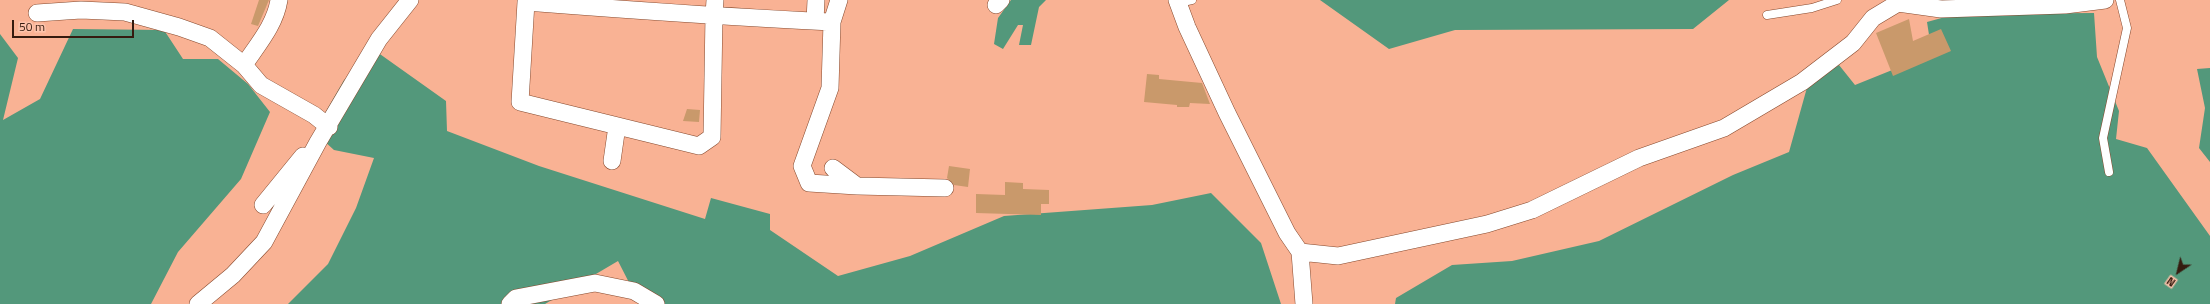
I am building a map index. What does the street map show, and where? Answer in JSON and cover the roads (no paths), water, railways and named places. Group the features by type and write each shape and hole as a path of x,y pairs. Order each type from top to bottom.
{"street":[{"path":"244,64 267,32 277,13 279,0"},
{"path":"198,304 233,275 264,242 318,142 379,39 410,0"},
{"path":"815,21 816,0"},
{"path":"839,0 832,22 830,88 802,166 809,183 857,186 945,188"},
{"path":"1300,252 1338,256 1487,224 1532,210 1639,158 1724,128 1802,82 1853,43 1873,18 1896,1 1941,9 2065,5 2105,0"},
{"path":"714,7 712,137 700,146 520,102 525,1 714,7 832,22"},
{"path":"1182,1 1187,27 1227,113 1287,233 1300,252 1304,304"},
{"path":"37,13 80,10 125,12 180,27 210,38 244,64 262,85 314,116 328,127"},
{"path":"612,162 617,126"},
{"path":"263,205 299,160 318,142"},
{"path":"833,168 857,186"},
{"path":"510,304 516,298 595,284 634,291 656,304"}],"lane":[{"path":"1766,14 1812,8 1837,0"},
{"path":"2109,172 2103,138 2127,28 2120,0"}]}
